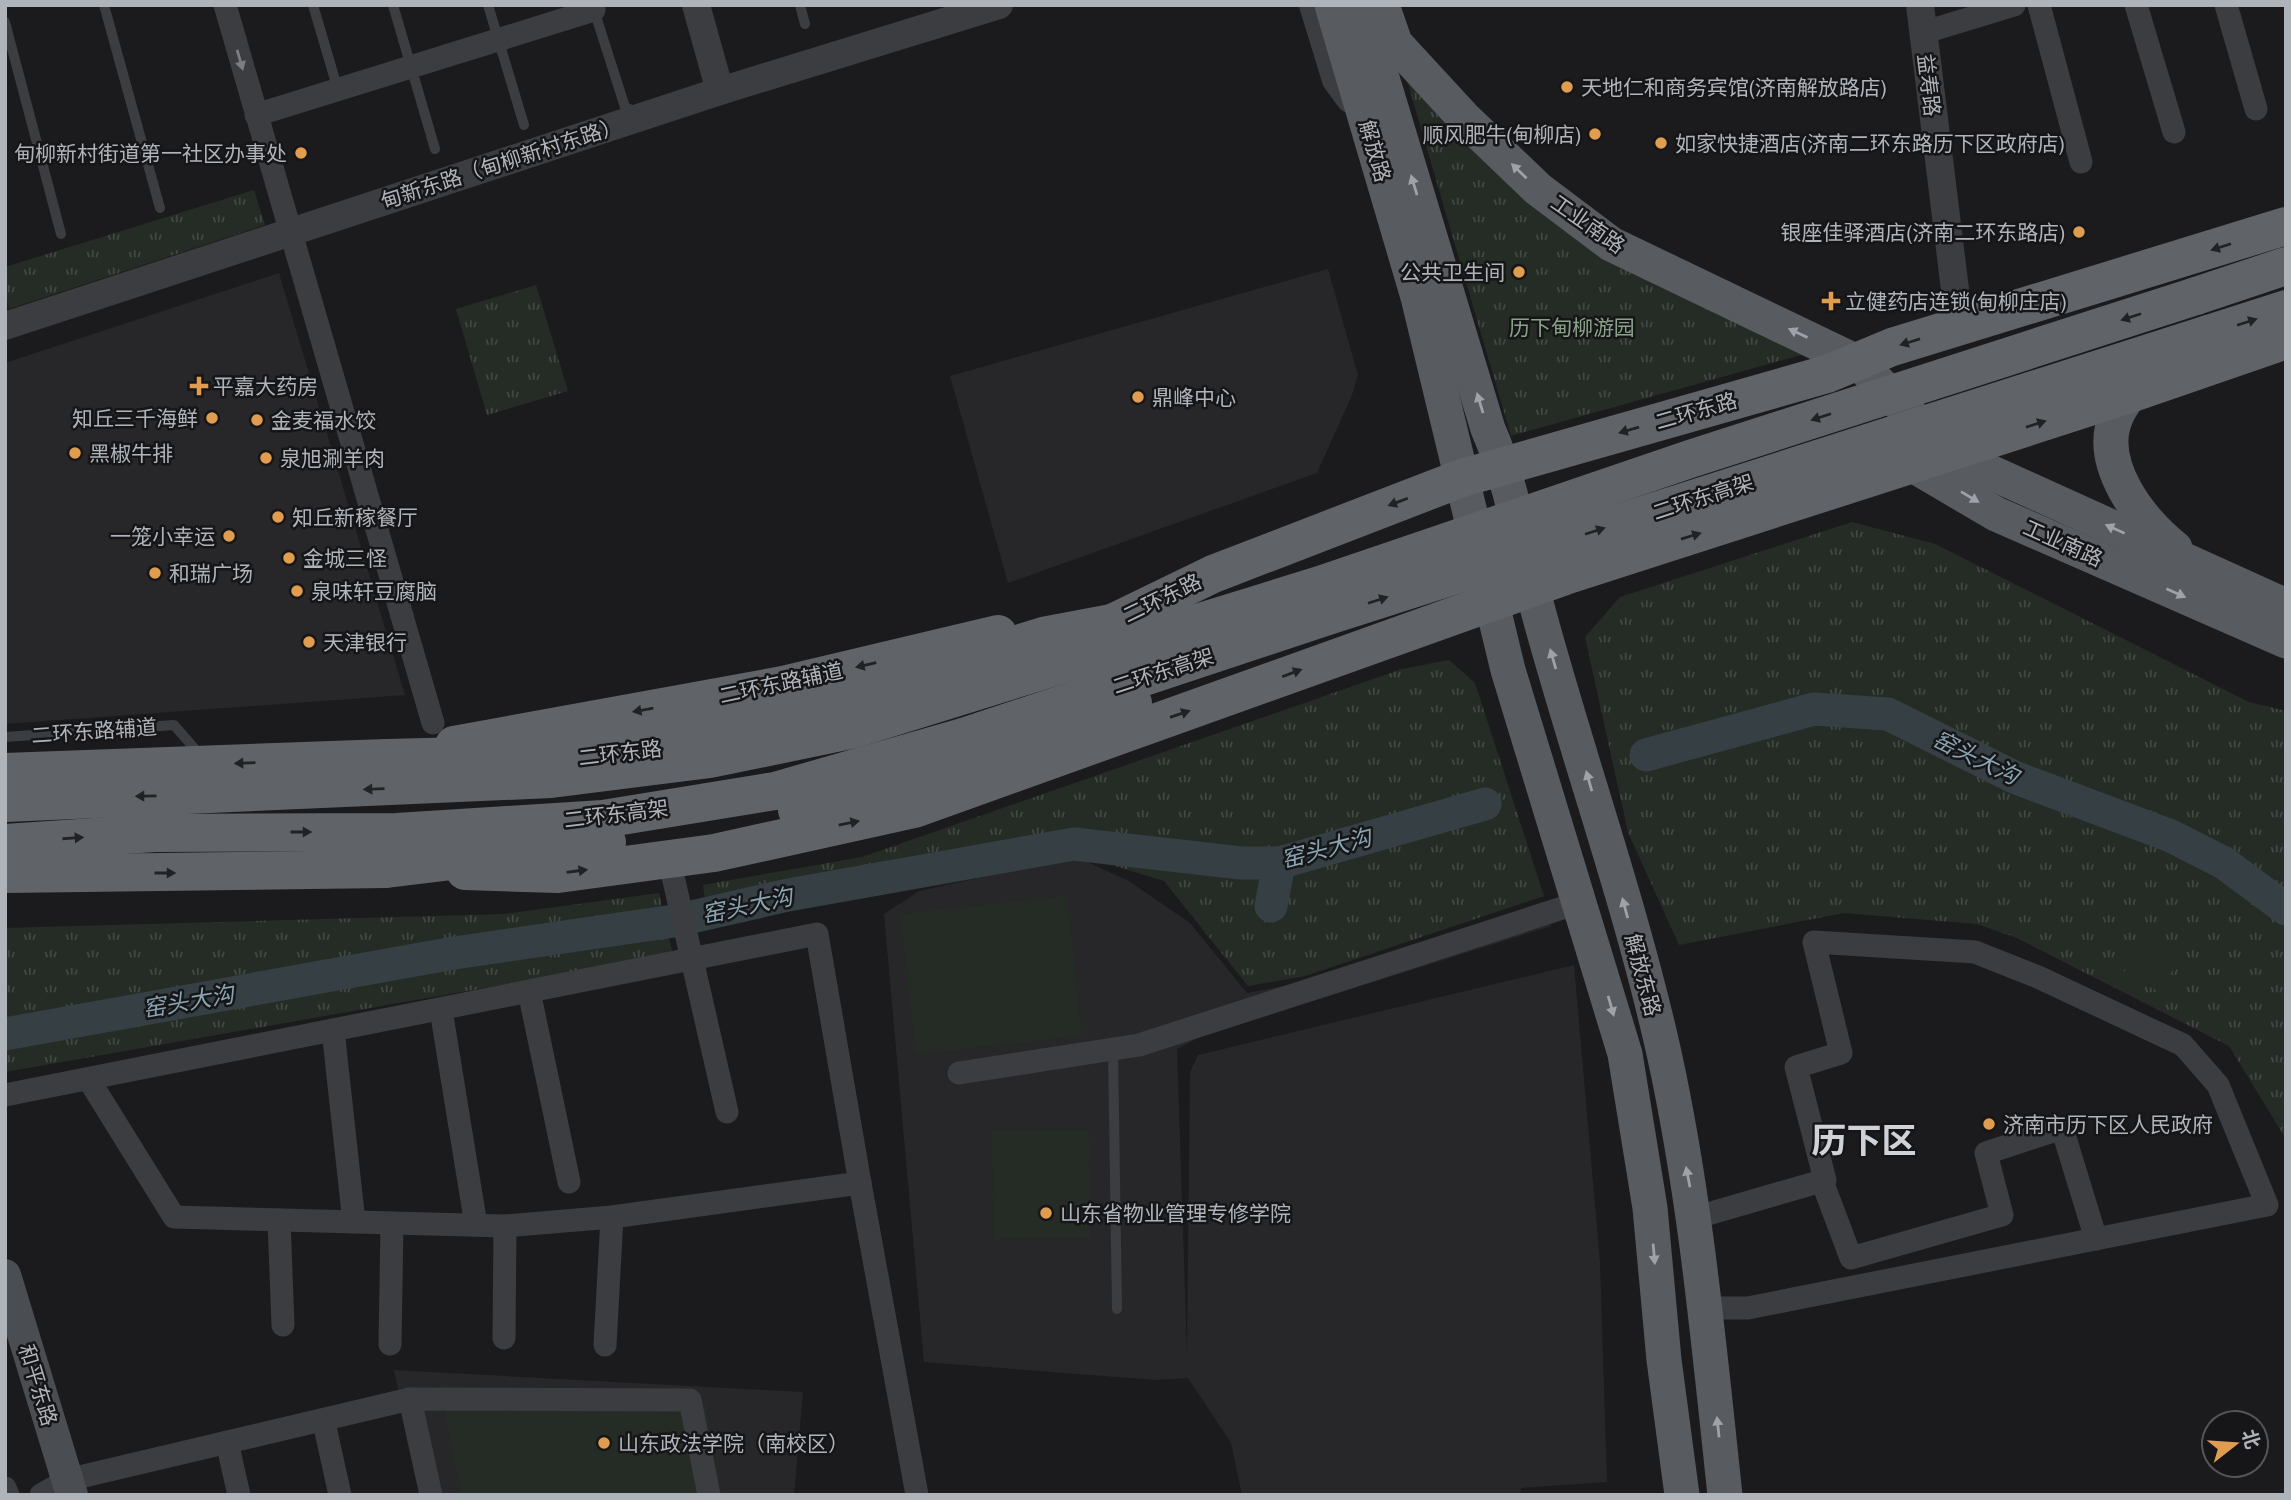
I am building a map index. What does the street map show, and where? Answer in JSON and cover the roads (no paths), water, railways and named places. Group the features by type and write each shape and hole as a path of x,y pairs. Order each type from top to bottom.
{"highway":[{"name":"二环东路","path":"1171,592 1462,478 1859,363 1877,352 2286,226"},
{"name":"二环东高架","path":"5,843 154,833 397,832 603,818 775,791 963,737 1690,459 2286,267"},
{"name":"二环东高架","path":"5,803 537,780 710,759 850,730 1324,600 2286,309"},
{"path":"5,874 386,869 558,874 671,868 714,853 914,809 1533,588 2130,394 2286,340"},
{"name":"二环东路辅道","path":"387,758 783,685 1171,592"},
{"path":"5,772 505,755 662,737 805,711 1043,636 1324,600"},
{"path":"386,869 709,828 850,797 1079,728 1324,600"},
{"path":"386,869 433,850 618,830 771,805 1079,715 1133,730"}],"main road":[{"name":"解放路","path":"1364,10 1366,120 1432,292 1504,467"},
{"name":"解放路","path":"1364,10 1432,292 1462,478"},
{"name":"工业南路","path":"1364,10 1466,120 1538,189 1611,244 1859,363 1948,453 2286,606"},
{"path":"1859,363 1911,464"},
{"path":"2130,394 2116,417 2112,430 2113,463 2122,484 2148,522 2199,567"},
{"name":"工业南路","path":"1911,464 1996,514 2286,641"},
{"name":"解放东路","path":"1504,467 1533,588 1664,1052 1694,1218 1725,1495"},
{"name":"解放东路","path":"1462,478 1508,670 1581,902 1625,1054 1639,1132 1682,1495"},
{"name":"和平东路","path":"5,1275 60,1490"}],"street":[{"path":"225,5 433,723"},
{"path":"696,5 720,91"},
{"name":"甸新东路（甸柳新村东路）","path":"5,326 720,91 999,5"},
{"path":"1313,5 1336,80 1366,120"},
{"path":"1921,19 2014,5"},
{"path":"2039,5 2081,162"},
{"path":"2136,5 2174,132"},
{"path":"2226,5 2256,109"},
{"path":"256,115 594,10"},
{"name":"益寿路","path":"1921,19 1958,314 1952,329"},
{"path":"671,868 694,957 727,1112"},
{"path":"959,1073 1139,1045 1581,902"},
{"path":"5,1095 817,934 917,1495"},
{"path":"1694,1218 1825,1180 1796,1067 1841,1053 1814,942 1975,952 2038,977 2183,1045 2218,1085 2267,1205 1748,1308 1704,1308"},
{"path":"530,996 569,1182"},
{"path":"442,1016 476,1226"},
{"path":"333,1030 354,1222"},
{"path":"89,1080 174,1217 505,1226 612,1217 860,1183"},
{"path":"1822,1181 1851,1258 2002,1215 1986,1153 2062,1128 2096,1239"},
{"path":"605,1345 612,1217"},
{"path":"279,1220 283,1325"},
{"path":"390,1344 392,1223"},
{"path":"504,1338 505,1226"},
{"path":"60,1490 227,1442 410,1399 690,1401 709,1495"},
{"path":"410,1399 431,1495"},
{"path":"325,1427 340,1495"},
{"path":"227,1442 239,1495"},
{"path":"5,1488 8,1495"}],"lane":[{"path":"104,5 160,208"},
{"path":"313,5 338,90"},
{"path":"393,5 435,149"},
{"path":"488,5 523,125"},
{"path":"800,5 805,24"},
{"path":"594,10 625,107 644,116"},
{"path":"5,22 61,234"},
{"name":"二环东路辅道","path":"5,737 174,725 207,764"},
{"path":"1113,1049 1117,1309"}],"waterway":[{"name":"窑头大沟","path":"1646,755 1814,709 1888,714 2014,777 2171,836 2224,863 2286,909"},
{"name":"窑头大沟","path":"5,1034 454,953 674,921 788,895 1074,844 1241,863 1279,863 1485,804"},
{"path":"1271,906 1279,863"}],"place":[{"name":"天地仁和商务宾馆(济南解放路店)","path":"1567,87"},
{"name":"顺风肥牛(甸柳店)","path":"1595,134"},
{"name":"如家快捷酒店(济南二环东路历下区政府店)","path":"1661,143"},
{"name":"甸柳新村街道第一社区办事处","path":"301,153"},
{"name":"银座佳驿酒店(济南二环东路店)","path":"2079,232"},
{"name":"公共卫生间","path":"1519,272"},
{"name":"立健药店连锁(甸柳庄店)","path":"1831,301"},
{"name":"平嘉大药房","path":"199,386"},
{"name":"鼎峰中心","path":"1138,397"},
{"name":"知丘三千海鲜","path":"212,418"},
{"name":"金麦福水饺","path":"257,420"},
{"name":"黑椒牛排","path":"75,453"},
{"name":"泉旭涮羊肉","path":"266,458"},
{"name":"知丘新稼餐厅","path":"278,517"},
{"name":"一笼小幸运","path":"229,536"},
{"name":"金城三怪","path":"289,558"},
{"name":"和瑞广场","path":"155,573"},
{"name":"泉味轩豆腐脑","path":"297,591"},
{"name":"天津银行","path":"309,642"},
{"name":"济南市历下区人民政府","path":"1989,1124"},
{"name":"山东省物业管理专修学院","path":"1046,1213"},
{"name":"山东政法学院（南校区）","path":"604,1443"}],"district":[{"name":"历下区","path":"1864,1140"}],"park label":[{"name":"历下甸柳游园","path":"1572,327"}]}
